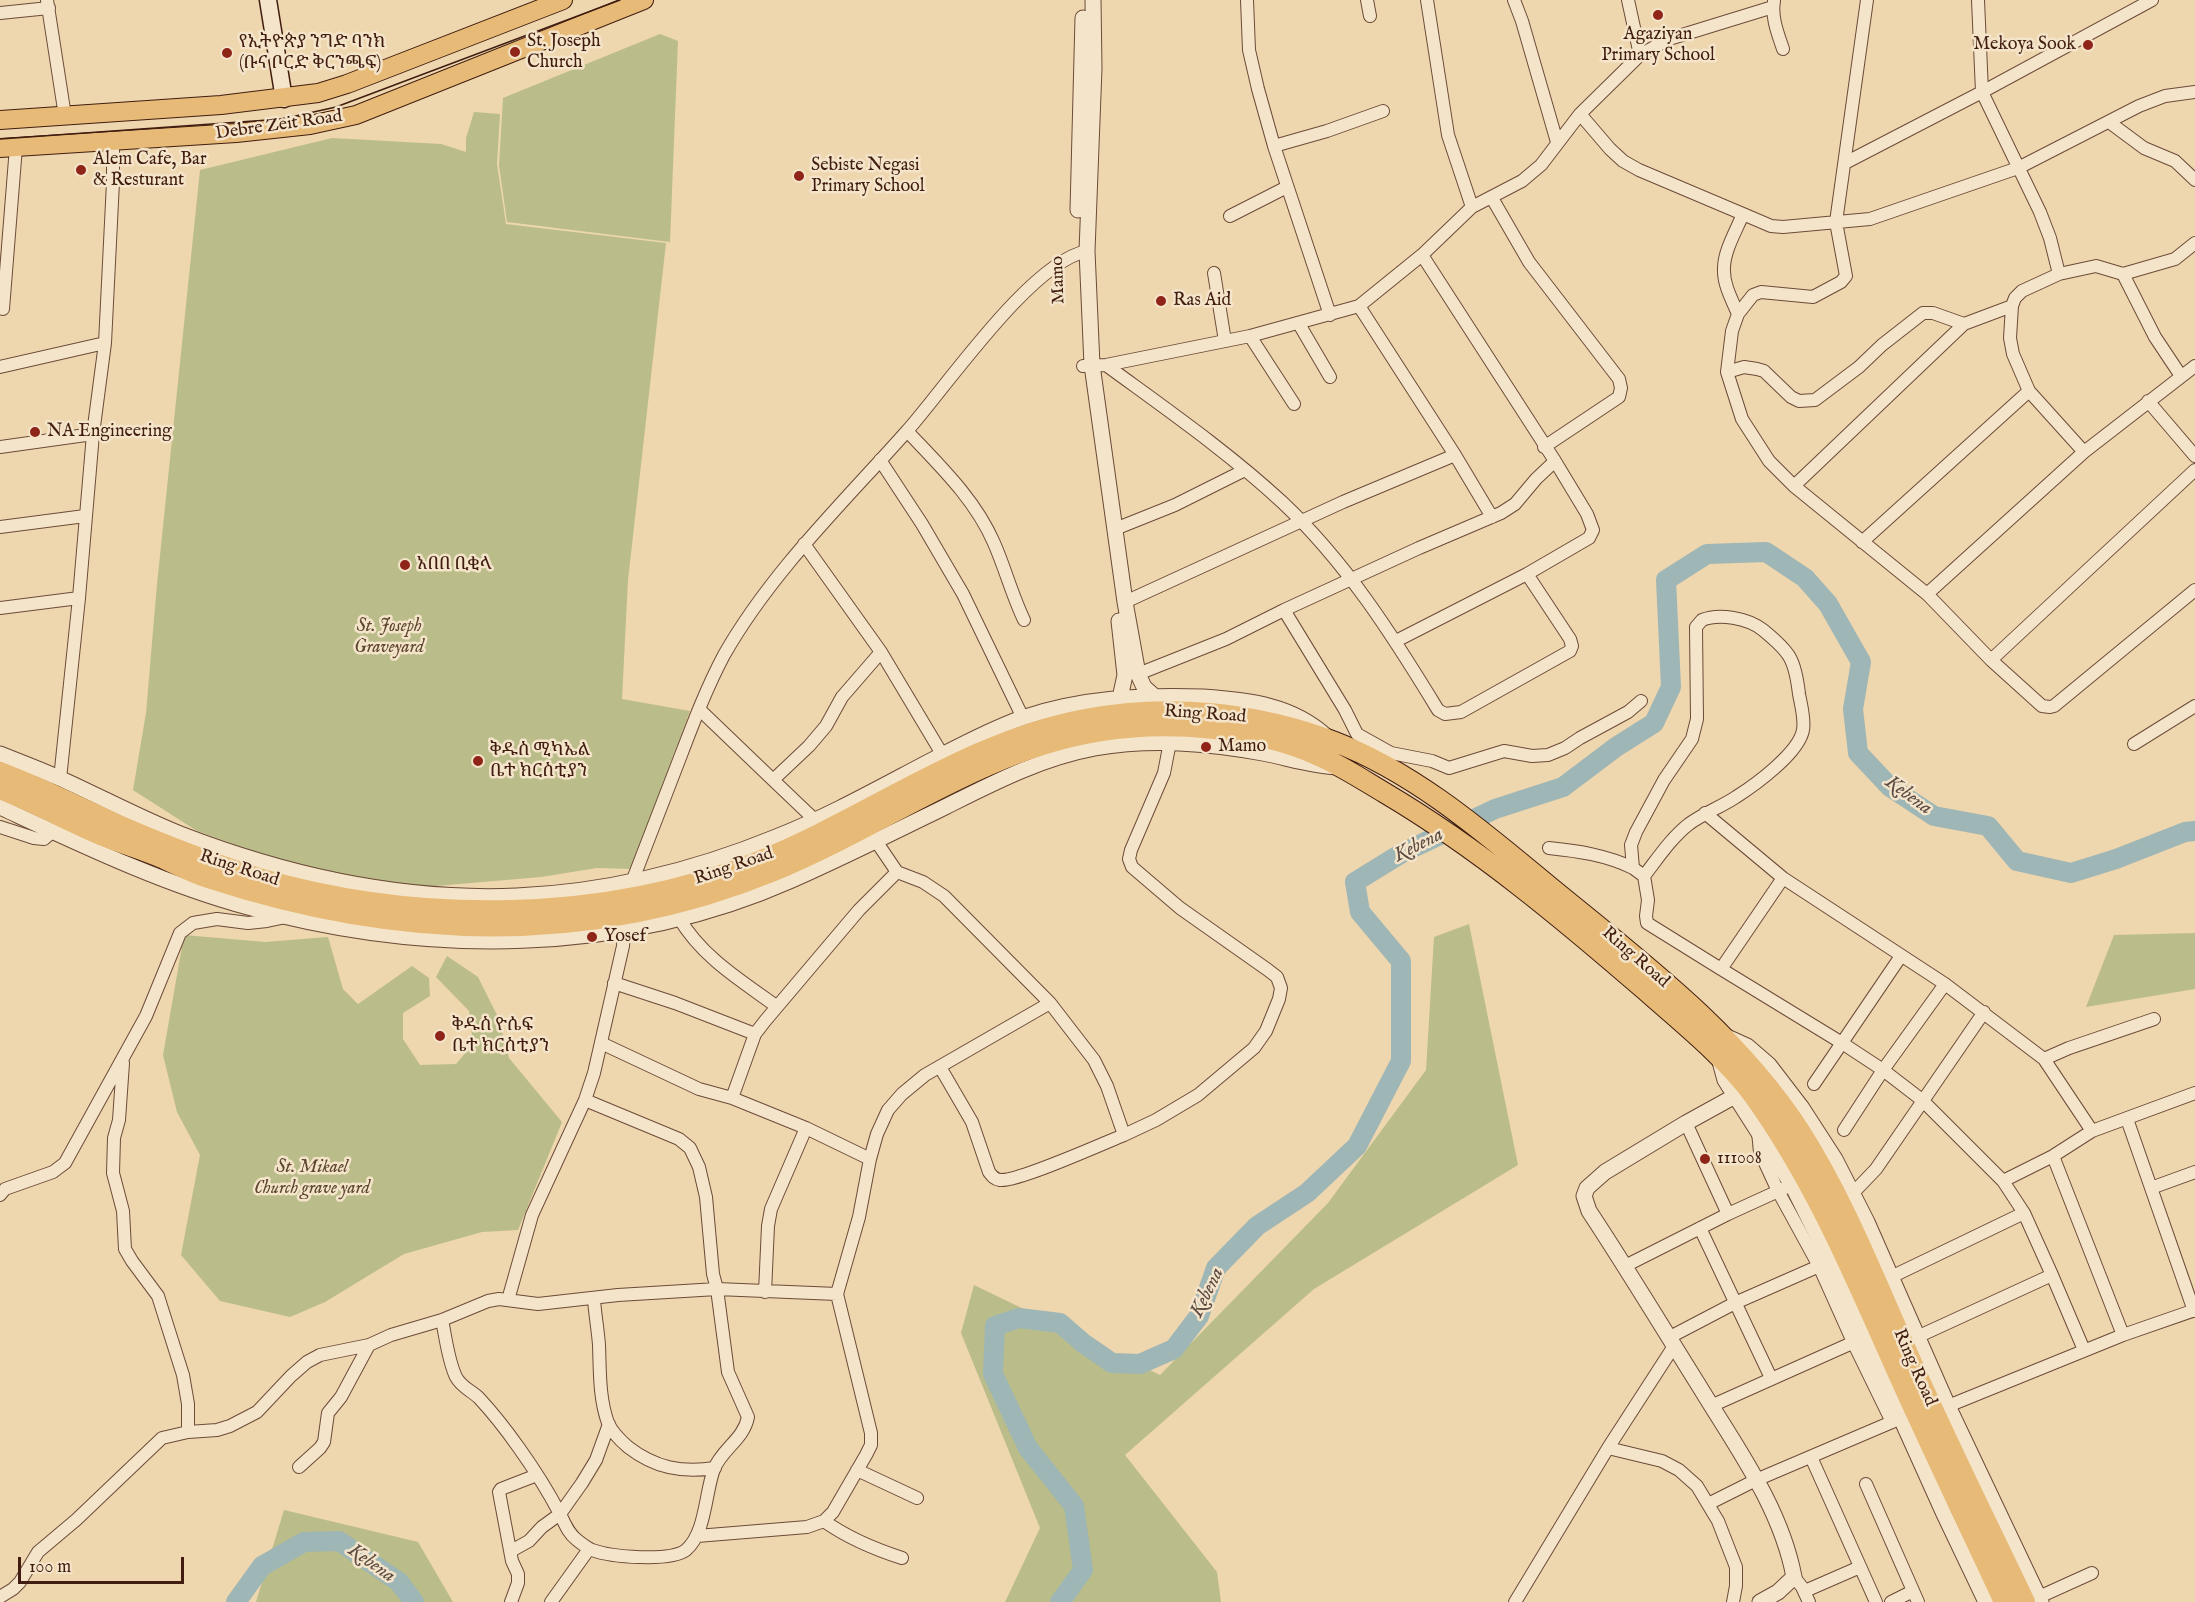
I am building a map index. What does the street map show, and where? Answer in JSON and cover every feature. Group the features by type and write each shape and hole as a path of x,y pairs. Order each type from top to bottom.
{"highway":[{"name":"Ring Road","path":"0,772 124,827 261,878 322,893 404,907 523,911 657,891 721,875 763,860 816,835 982,751 1050,726 1129,712 1215,712 1266,721 1331,741 1389,769 1463,818 1621,957 1720,1034 1744,1058 1799,1129 1841,1202 1942,1430 2035,1600"},
{"name":"Ring Road","path":"0,789 201,876 285,901 353,915 440,926 512,926 598,920 684,901 741,884 817,852 974,772 1061,740 1096,732 1143,727 1188,727 1238,733 1283,743 1317,754 1454,836 1546,907 1621,957 1753,1095 1793,1155 1825,1211 2004,1602"}],"main road":[{"path":"268,0 284,99"},
{"name":"Debre Zeit Road","path":"0,120 221,105 318,93 347,84 563,0"},
{"name":"Debre Zeit Road","path":"8,147 246,132 334,121 356,115 644,0"}],"street":[{"name":"Mamo","path":"1084,0 1088,68 1082,252 1125,660 1125,675 1120,698"},
{"path":"1088,68 1093,0"},
{"path":"1247,0 1249,50 1274,146 1330,315"},
{"path":"1367,0 1370,16"},
{"path":"1427,0 1448,135 1472,207"},
{"path":"1514,0 1557,142"},
{"path":"1628,0 1640,55"},
{"path":"1867,0 1836,222 1846,276 1841,282 1813,297 1761,292 1753,295 1738,314 1732,331 1727,372 1742,419 1769,461 1794,486 1927,594 1991,660 2042,706 2050,707 2195,590"},
{"path":"1978,0 1982,92 2040,212 2050,238 2059,274"},
{"path":"1845,163 2152,0"},
{"path":"1094,365 1250,336 1359,306 1422,255 1472,207 1529,176 1541,165 1580,114 1640,55 1669,39 1774,3 1775,28 1784,49"},
{"path":"0,13 48,4 64,116"},
{"path":"1580,114 1623,161 1639,170 1771,226 1783,227 1870,219 2018,168 2139,106 2165,96 2195,92"},
{"path":"1274,146 1327,131 1383,111"},
{"path":"2109,122 2145,148 2175,161 2195,180"},
{"path":"60,778 93,434 105,343 113,142"},
{"path":"3,309 8,147"},
{"path":"1230,216 1287,187"},
{"path":"1492,198 1529,262 1619,379 1621,388 1618,397 1544,447"},
{"path":"1738,314 1726,286 1724,269 1726,257 1743,214"},
{"path":"2084,452 2029,392 2013,354 2010,338 2012,306 2022,291 2059,274 2096,266 2123,274 2175,259 2195,243"},
{"path":"632,882 699,709 724,656 746,621 804,544 907,431 1018,297 1041,277 1082,252"},
{"path":"1396,641 1527,574 1589,538 1593,531 1587,514 1555,461 1422,255"},
{"path":"1214,273 1225,341"},
{"path":"2123,274 2156,337 2181,376"},
{"path":"1359,306 1455,454 1491,517"},
{"path":"1794,486 1964,324 2012,306"},
{"path":"1727,372 1744,368 1764,371 1791,397 1799,401 1815,400 1859,367 1882,345 1923,313 1933,312 1964,324"},
{"path":"1299,324 1329,377"},
{"path":"1250,336 1294,404"},
{"path":"0,368 105,343"},
{"path":"1094,365 1245,470 1301,522 1352,579 1396,641 1438,710 1445,714 1461,712 1570,651 1572,646 1570,639 1527,574"},
{"path":"1094,365 1125,602 1138,674 1144,687 1153,695"},
{"path":"1927,594 2084,452 2195,366"},
{"path":"1862,542 2029,392"},
{"path":"2148,401 2195,456"},
{"path":"907,431 962,491 974,509 993,541 1024,620"},
{"path":"0,447 93,434"},
{"path":"1125,602 1455,454"},
{"path":"880,460 922,524 963,594 1023,717"},
{"path":"1138,674 1226,639 1284,610 1491,517 1515,504 1555,461"},
{"path":"1115,529 1175,505 1245,470"},
{"path":"1991,660 2195,470"},
{"path":"0,526 86,516"},
{"path":"804,544 881,652 942,754"},
{"path":"0,608 79,598"},
{"path":"1284,610 1345,710 1356,734 1391,753 1432,761 1449,768 1504,751 1532,756 1548,755 1629,712 1641,701"},
{"path":"1633,868 1630,856 1631,844 1636,832 1664,780 1684,754 1692,739 1697,719 1696,627 1702,620 1719,616 1757,625 1784,648 1793,661 1797,675 1803,730 1790,753 1736,797 1705,813 1678,834 1644,876"},
{"path":"773,780 809,746 826,726 842,697 881,652"},
{"path":"0,754 60,778 112,805 180,834 292,870 341,881 437,894 489,896 567,893 632,882 729,855 815,820 981,735 1023,717 1061,707 1153,695 1248,700 1282,709 1315,726 1331,741"},
{"path":"699,709 815,820"},
{"path":"2134,744 2194,710"},
{"path":"940,1067 972,1122 988,1172 993,1178 1001,1180 1021,1177 1124,1135 1156,1119 1198,1095 1254,1048 1266,1031 1279,999 1281,988 1277,978 1269,970 1180,908 1132,867 1129,859 1164,773 1170,742"},
{"path":"0,807 167,879 245,906 286,917 375,933 434,940 519,941 570,938 624,931 750,897 876,841 1013,773 1093,748 1170,742 1200,743 1267,754 1317,766 1342,767"},
{"path":"1705,813 1783,878 1945,984 2044,1059 2092,1131"},
{"path":"0,827 44,839 52,831"},
{"path":"876,841 897,872 923,882 944,896 1050,1003 1094,1060 1107,1086 1124,1135"},
{"path":"1548,848 1576,850 1606,857 1633,868 1644,876 1648,900 1647,923 1842,1043 1883,1070 1922,1100 2002,1181 2024,1213 2084,1350"},
{"path":"732,1098 755,1034 859,910 897,872"},
{"path":"1720,969 1783,878"},
{"path":"0,1195 5,1189 52,1172 65,1163 146,1016 180,933 193,923 217,919 248,923 286,917"},
{"path":"679,918 687,933 705,953 725,970 777,1006"},
{"path":"508,1300 532,1215 585,1100 601,1043 623,946 624,931"},
{"path":"1814,1084 1901,956"},
{"path":"614,984 675,1003 755,1034"},
{"path":"1844,1130 1883,1070 1945,984"},
{"path":"697,1536 807,1527 824,1521 833,1512 871,1445 871,1433 837,1294 859,1217 877,1134 888,1110 902,1094 925,1076 1050,1003"},
{"path":"1853,1193 1875,1169 1984,1012"},
{"path":"2044,1059 2154,1019"},
{"path":"1720,1034 1747,1046 1777,1075 1802,1108 1853,1193 2035,1600 2092,1573"},
{"path":"601,1043 699,1089 732,1098 806,1128 870,1159"},
{"path":"123,1058 119,1120 114,1138 113,1173 123,1211 125,1249 159,1296 183,1375 188,1404 189,1432"},
{"path":"1719,1058 1725,1080 1758,1132 1986,1602"},
{"path":"2002,1181 2053,1156 2092,1131 2195,1093"},
{"path":"1735,1096 1605,1172 1587,1188 1584,1196 1589,1211 1672,1341 1756,1480 1773,1512 1792,1564 1794,1577 1807,1597 1860,1567"},
{"path":"442,1320 450,1361 457,1379 465,1389 479,1398 519,1448 560,1514 567,1530 589,1549 613,1555 666,1556 687,1549 697,1536 715,1468 727,1450 742,1435 748,1417 729,1372 713,1274 706,1197 699,1167 690,1148 679,1139 585,1100"},
{"path":"1948,1406 2084,1350 2195,1310 2127,1119"},
{"path":"1686,1123 1728,1214"},
{"path":"765,1292 771,1209 806,1128"},
{"path":"2053,1156 2123,1335"},
{"path":"2151,1188 2195,1172"},
{"path":"1625,1266 1785,1188"},
{"path":"1891,1277 2024,1213"},
{"path":"1700,1228 1771,1378"},
{"path":"1515,1602 1672,1341 1735,1303 1824,1264"},
{"path":"1917,1337 2052,1275"},
{"path":"0,1597 20,1582 38,1552 85,1512 162,1438 189,1432 218,1430 257,1412 291,1376 307,1362 320,1356 369,1345 391,1335 442,1320 488,1301 508,1300 538,1304 618,1295 717,1289 837,1294"},
{"path":"594,1299 601,1392 609,1424 621,1441 642,1458 659,1466 701,1470 715,1468"},
{"path":"1711,1406 1858,1340"},
{"path":"299,1467 324,1442 328,1413 341,1397 369,1345"},
{"path":"1708,1504 1756,1480 1896,1420"},
{"path":"511,1551 529,1541 542,1527 560,1514 596,1460 609,1424"},
{"path":"1608,1448 1662,1461 1679,1470 1696,1486 1708,1504 1736,1567 1733,1602"},
{"path":"1811,1457 1876,1602"},
{"path":"857,1470 917,1498"},
{"path":"511,1602 519,1578 499,1492 501,1488 537,1475"},
{"path":"1866,1484 1915,1596 1891,1602"},
{"path":"824,1521 841,1533 862,1543 902,1558"},
{"path":"551,1602 589,1549"},
{"path":"1760,1602 1778,1592 1794,1577"}],"green space":[{"path":"660,34 678,41 670,242 507,222 499,165 503,98"},
{"name":"St. Joseph Graveyard","path":"474,112 500,114 497,164 506,224 666,243 628,580 622,699 690,711 631,869 597,868 541,877 424,887 310,872 197,831 133,790 146,713 157,584 200,170 332,138 441,144 466,152 466,138"},
{"path":"1469,924 1518,1165 1314,1289 1125,1455 1217,1572 1221,1602 1005,1602 1040,1528 961,1333 974,1285 1160,1375 1328,1203 1426,1070 1434,937"},
{"path":"2195,933 2195,989 2086,1007 2114,935"},
{"name":"St. Mikael Church grave yard","path":"184,935 265,942 328,937 343,989 358,1004 412,966 429,978 430,996 403,1013 403,1039 420,1065 456,1064 473,1044 469,1011 436,977 447,956 478,977 498,1017 509,1058 562,1122 518,1230 482,1232 404,1254 325,1302 290,1317 220,1301 181,1255 200,1155 177,1112 163,1055"},
{"path":"284,1510 418,1542 453,1602 256,1602"}],"waterway":[{"name":"Kebena","path":"1060,1602 1083,1570 1074,1506 1028,1448 993,1374 995,1326 1019,1318 1060,1323 1083,1343 1112,1363 1140,1364 1174,1349 1199,1316 1216,1268 1257,1226 1307,1193 1357,1146 1401,1061 1401,961 1360,912 1355,882 1402,853 1495,809 1563,787 1616,747 1654,723 1671,687 1666,580 1707,554 1766,552 1805,578 1828,604 1861,662 1853,709 1858,753 1890,787 1934,816 1988,826 2017,861 2071,873 2116,859 2185,832 2195,831"},
{"name":"Kebena","path":"236,1602 262,1566 304,1542 339,1541 399,1582 414,1602"}],"tram line":[{"path":"0,139 282,119 336,107 620,0"}],"place":[{"name":"Agaziyan Primary School","path":"1658,15"},
{"name":"Mekoya Sook","path":"2088,45"},
{"name":"St. Joseph Church","path":"515,52"},
{"name":"የኢትዮጵያ ንግድ ባንክ (ቡና ቦርድ ቅርንጫፍ)","path":"227,53"},
{"name":"Alem Cafe, Bar & Resturant","path":"81,170"},
{"name":"Sebiste Negasi Primary School","path":"799,176"},
{"name":"Ras Aid","path":"1161,301"},
{"name":"NA Engineering","path":"35,432"},
{"name":"አበበ ቢቂላ","path":"405,565"},
{"name":"Mamo","path":"1206,747"},
{"name":"ቅዱስ ሚካኤል ቤተ ክርስቲያን","path":"478,761"},
{"name":"Yosef","path":"592,937"},
{"name":"ቅዱስ ዮሴፍ ቤተ ክርስቲያን","path":"440,1036"},
{"name":"111008","path":"1705,1159"}]}
